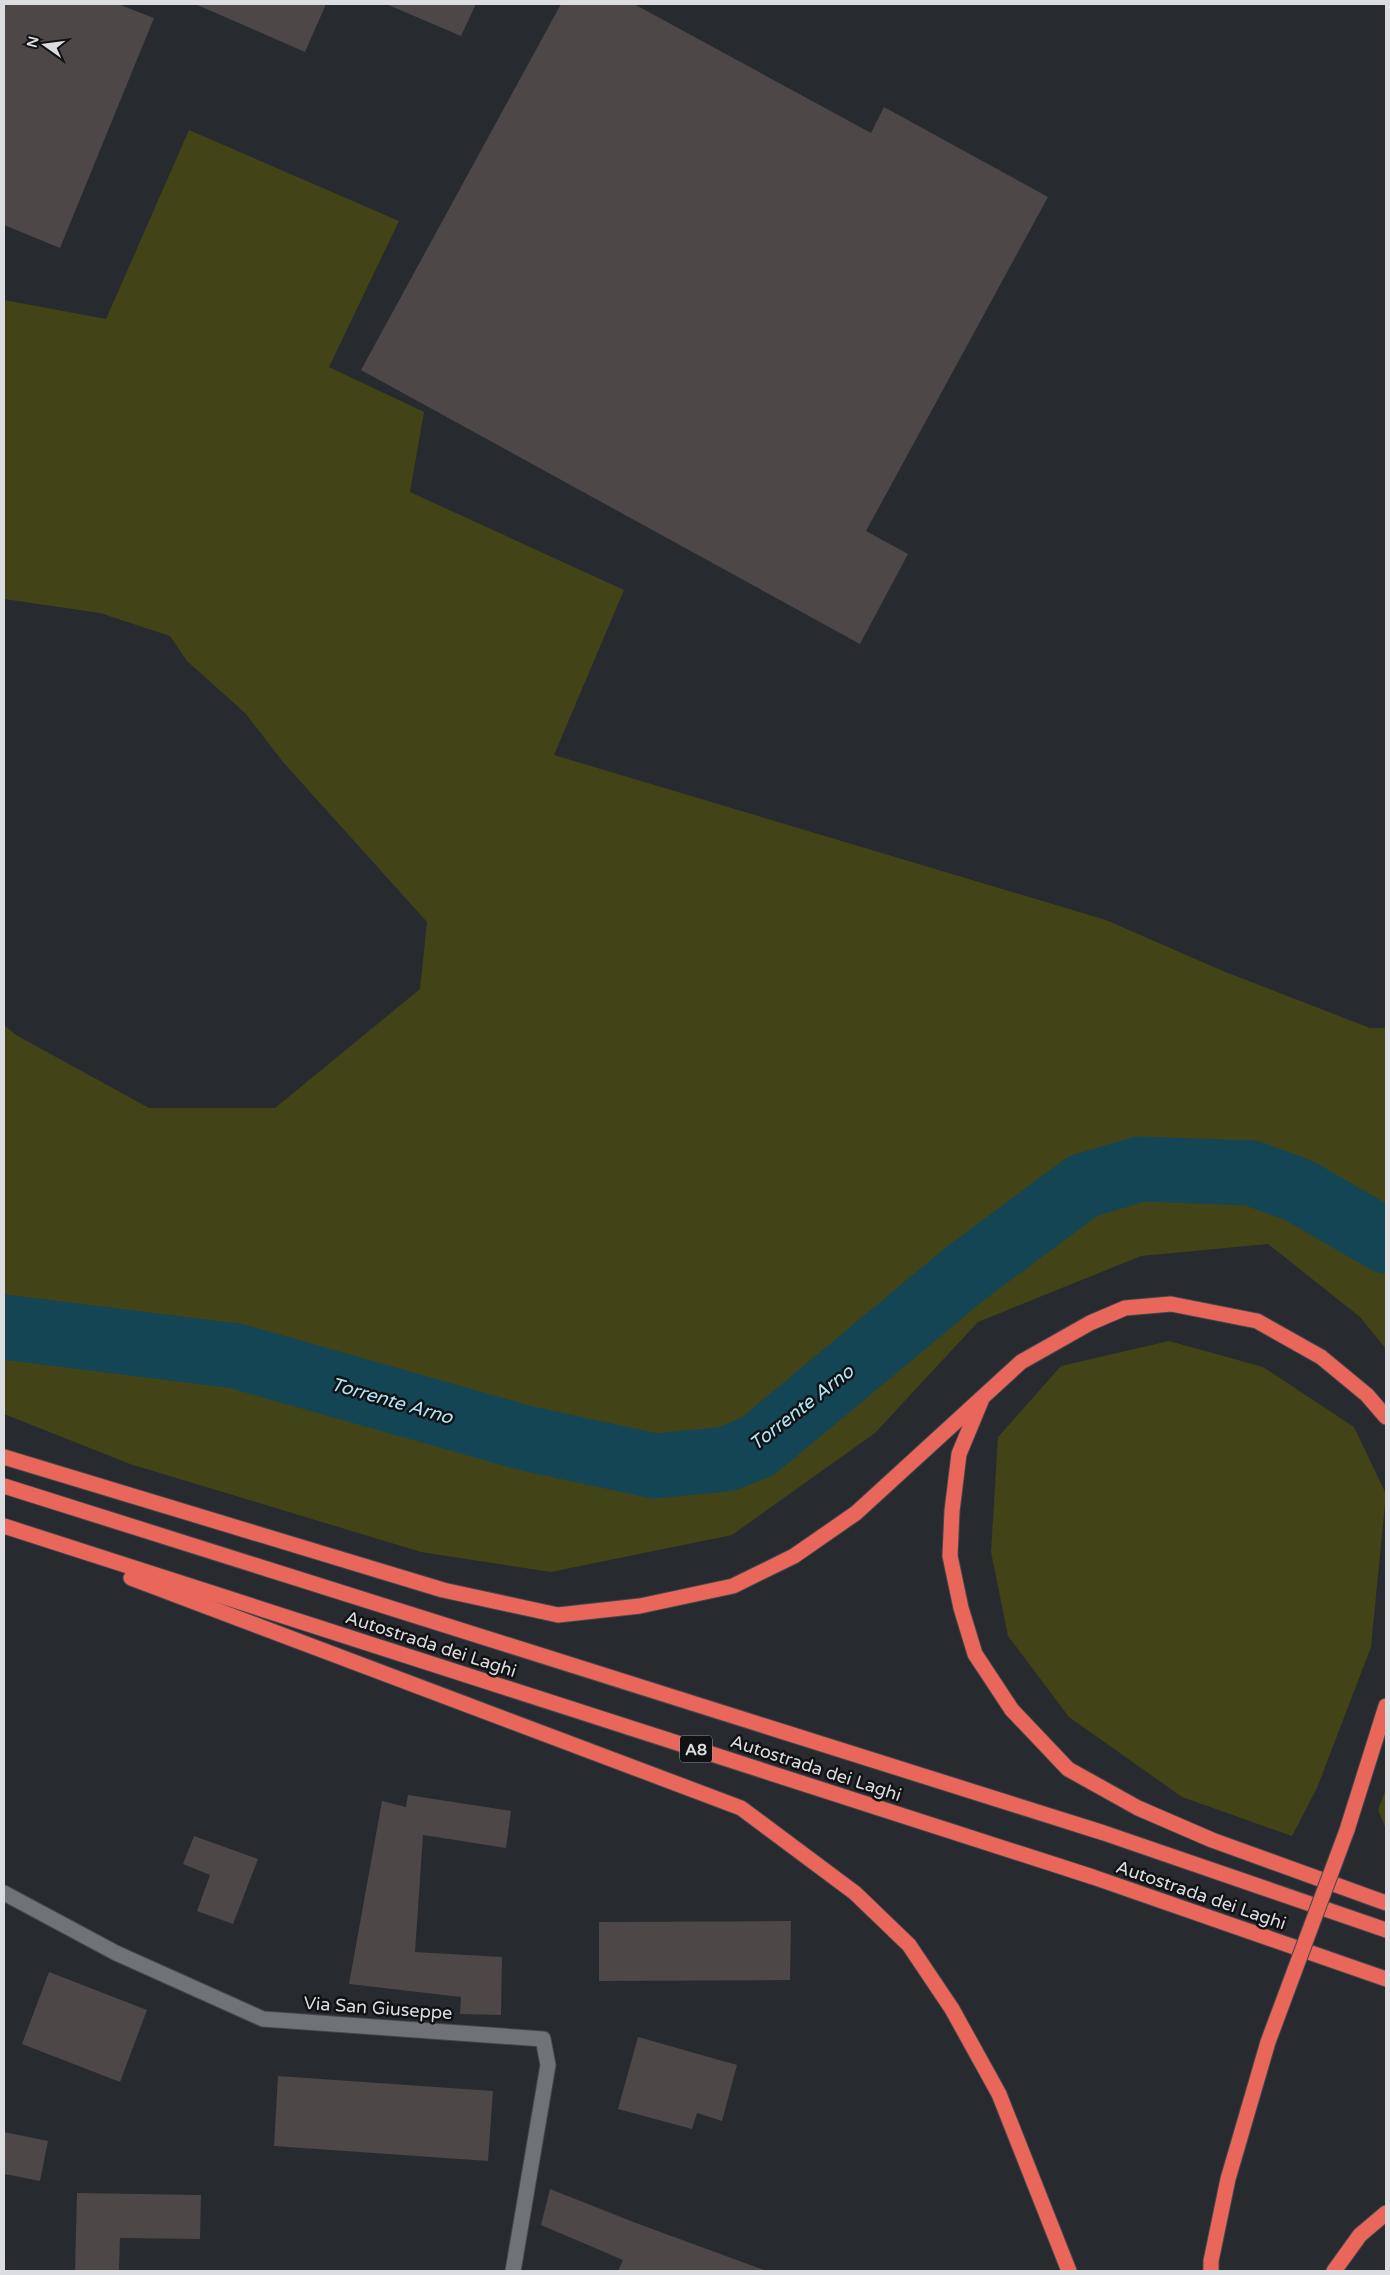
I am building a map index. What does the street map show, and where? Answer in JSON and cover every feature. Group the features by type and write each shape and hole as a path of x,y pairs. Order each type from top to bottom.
{"highway":[{"path":"4,1457 443,1590 558,1615 640,1606 733,1586 794,1556 856,1513 1021,1362 1090,1323 1125,1308 1171,1304 1257,1321 1322,1356 1367,1395 1386,1417"},
{"path":"982,1396 959,1454 952,1511 950,1556 961,1608 975,1654 1012,1710 1068,1769 1138,1808 1212,1840 1386,1903"},
{"name":"Autostrada dei Laghi","path":"4,1486 1104,1833 1386,1930"},
{"path":"4,1528 741,1808 855,1893 909,1945 952,2009 999,2094 1069,2271"},
{"name":"Autostrada dei Laghi","path":"4,1528 1093,1877 1386,1979"},
{"path":"1211,2271 1211,2261 1228,2180 1268,2042 1347,1830 1386,1706"},
{"path":"1334,2271 1360,2235 1386,2213"}],"street":[{"name":"Via San Giuseppe","path":"4,1893 116,1953 263,2019 543,2039 548,2065 513,2271"}],"green space":[{"path":"189,130 399,221 329,367 424,412 410,492 624,590 554,755 1106,920 1223,971 1370,1028 1386,1028 1386,1349 1360,1317 1268,1244 1141,1256 978,1322 875,1433 732,1535 551,1572 421,1552 130,1464 4,1414 4,1025 16,1035 149,1108 275,1108 420,989 427,922 283,762 245,713 187,661 170,636 100,613 4,599 4,300 106,319"},
{"path":"1169,1341 1263,1367 1354,1427 1386,1494 1371,1647 1317,1788 1292,1836 1182,1797 1069,1717 1008,1636 991,1552 998,1437 1061,1366"},
{"path":"1386,1789 1386,1829 1378,1810"}],"building":[{"path":"4,4 118,4 154,18 60,248 4,225"},
{"path":"195,4 326,4 305,52"},
{"path":"386,4 476,4 461,36"},
{"path":"561,4 634,4 871,133 884,107 1048,197 866,531 908,554 860,644 361,370"},
{"path":"408,1795 511,1811 506,1848 423,1835 415,1952 502,1957 501,2015 460,2014 461,1997 349,1984 382,1801 406,1807"},
{"path":"194,1836 258,1859 233,1924 197,1911 210,1875 183,1864"},
{"path":"791,1921 790,1980 599,1981 599,1922"},
{"path":"49,1972 147,2010 120,2082 22,2044"},
{"path":"638,2037 737,2065 722,2121 697,2113 692,2129 618,2109"},
{"path":"278,2076 493,2091 488,2161 274,2146"},
{"path":"4,2132 48,2141 40,2181 4,2174"},
{"path":"550,2189 767,2271 618,2271 623,2260 541,2225"},
{"path":"77,2193 201,2195 200,2239 120,2238 119,2271 75,2271"}],"waterway":[{"name":"Torrente Arno","path":"4,1327 236,1356 525,1438 655,1466 727,1459 758,1446 967,1272 1083,1186 1140,1169 1251,1173 1298,1190 1386,1241"}]}
